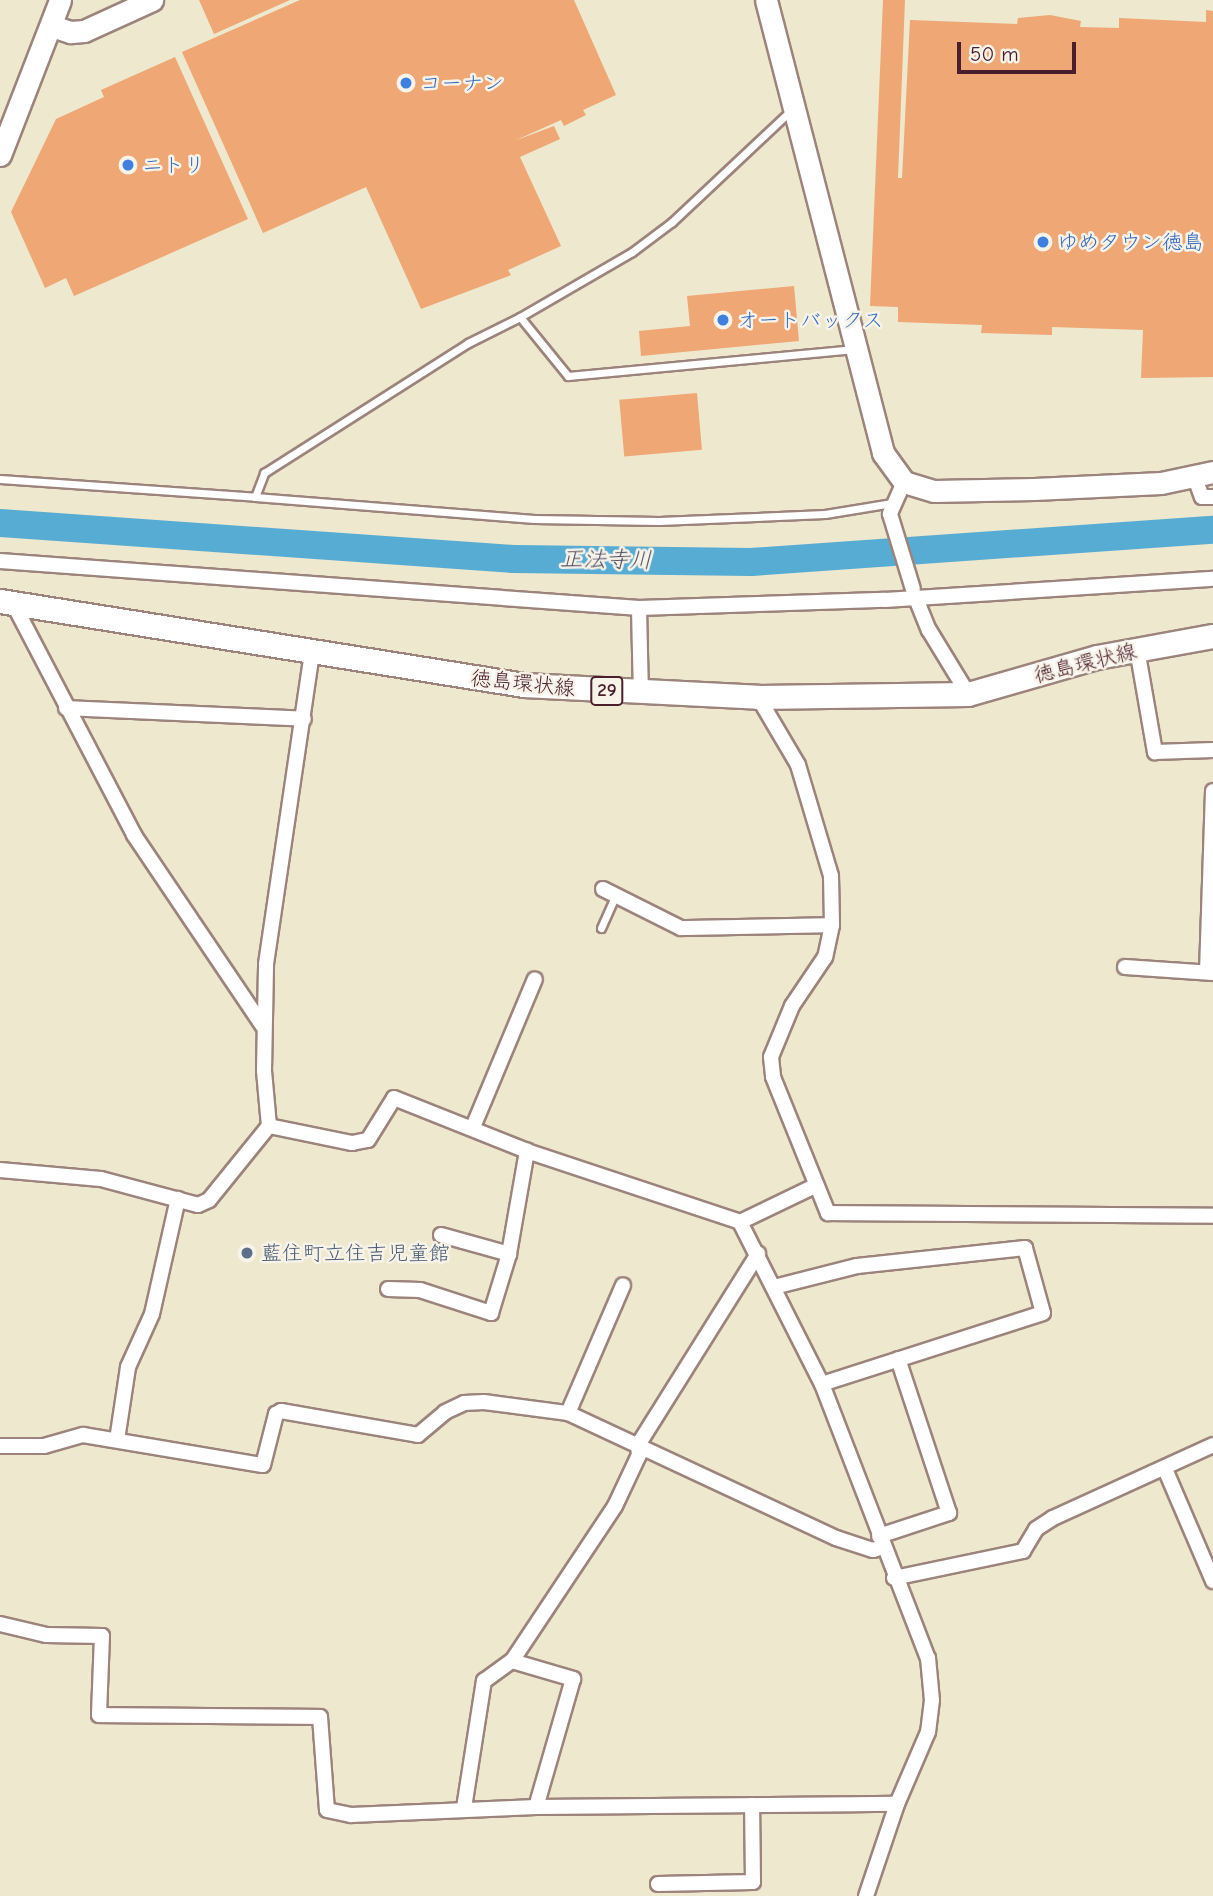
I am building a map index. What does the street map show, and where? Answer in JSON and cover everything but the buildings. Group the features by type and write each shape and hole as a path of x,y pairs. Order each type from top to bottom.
{"main road":[{"name":"徳島環状線","path":"7,603 312,654 524,685 758,697 968,694 1137,649 1213,636"}],"street":[{"path":"0,155 60,0"},
{"path":"52,26 71,32 84,31 152,0"},
{"path":"766,0 883,453 904,482 918,489 947,491 1129,486 1204,475 1202,497 1213,496"},
{"path":"904,482 891,509 914,592 929,630 968,694"},
{"path":"0,561 639,608 914,592 1213,579"},
{"path":"7,603 134,835 263,1026"},
{"path":"639,608 641,693"},
{"path":"1137,649 1156,752 1213,750"},
{"path":"0,1170 101,1179 198,1205 209,1200 269,1126 263,1026 278,865 304,719 312,654"},
{"path":"758,697 798,765 831,876 832,925 825,957 792,1006 771,1057 773,1077 828,1213 1213,1216"},
{"path":"66,708 304,719"},
{"path":"1125,967 1210,972 1213,792"},
{"path":"610,892 681,928 832,925"},
{"path":"473,1127 535,979"},
{"path":"269,1126 352,1143 368,1140 394,1098 473,1127 527,1151 740,1222 822,1384 894,1578 928,1658 932,1700 928,1732 897,1804 866,1896"},
{"path":"388,1289 420,1290 491,1313 509,1254 527,1151"},
{"path":"740,1222 817,1185"},
{"path":"117,1440 128,1367 152,1314 178,1199"},
{"path":"441,1235 509,1254"},
{"path":"774,1287 857,1266 1025,1248 1043,1313 822,1384"},
{"path":"464,1808 484,1681 512,1661 615,1506 639,1455 638,1445 758,1254"},
{"path":"568,1413 623,1285"},
{"path":"0,1446 44,1446 83,1434 263,1465 276,1414 281,1411 418,1435 464,1403 568,1413 835,1538 873,1550 880,1541 949,1513 898,1359"},
{"path":"894,1578 1023,1551 1036,1529 1053,1518 1213,1445"},
{"path":"1165,1469 1213,1581"},
{"path":"0,1625 46,1635 103,1636 99,1715 320,1717 327,1810 351,1815 464,1808 897,1804"},
{"path":"512,1661 573,1679 537,1807"},
{"path":"658,1884 753,1882 752,1805"}],"lane":[{"path":"255,496 264,473 460,348 520,317 632,251 672,222 793,108"},
{"path":"520,317 568,376 856,349"},
{"path":"0,479 534,519 659,521 891,509"},
{"path":"601,928 610,892"}],"waterway":[{"name":"正法寺川","path":"0,523 514,559 751,562 1213,530"}],"place":[{"name":"コーナン","path":"406,83"},
{"name":"ニトリ","path":"128,165"},
{"name":"ゆめタウン徳島","path":"1043,242"},
{"name":"オートバックス","path":"723,320"},
{"name":"藍住町立住吉児童館","path":"247,1253"}]}
